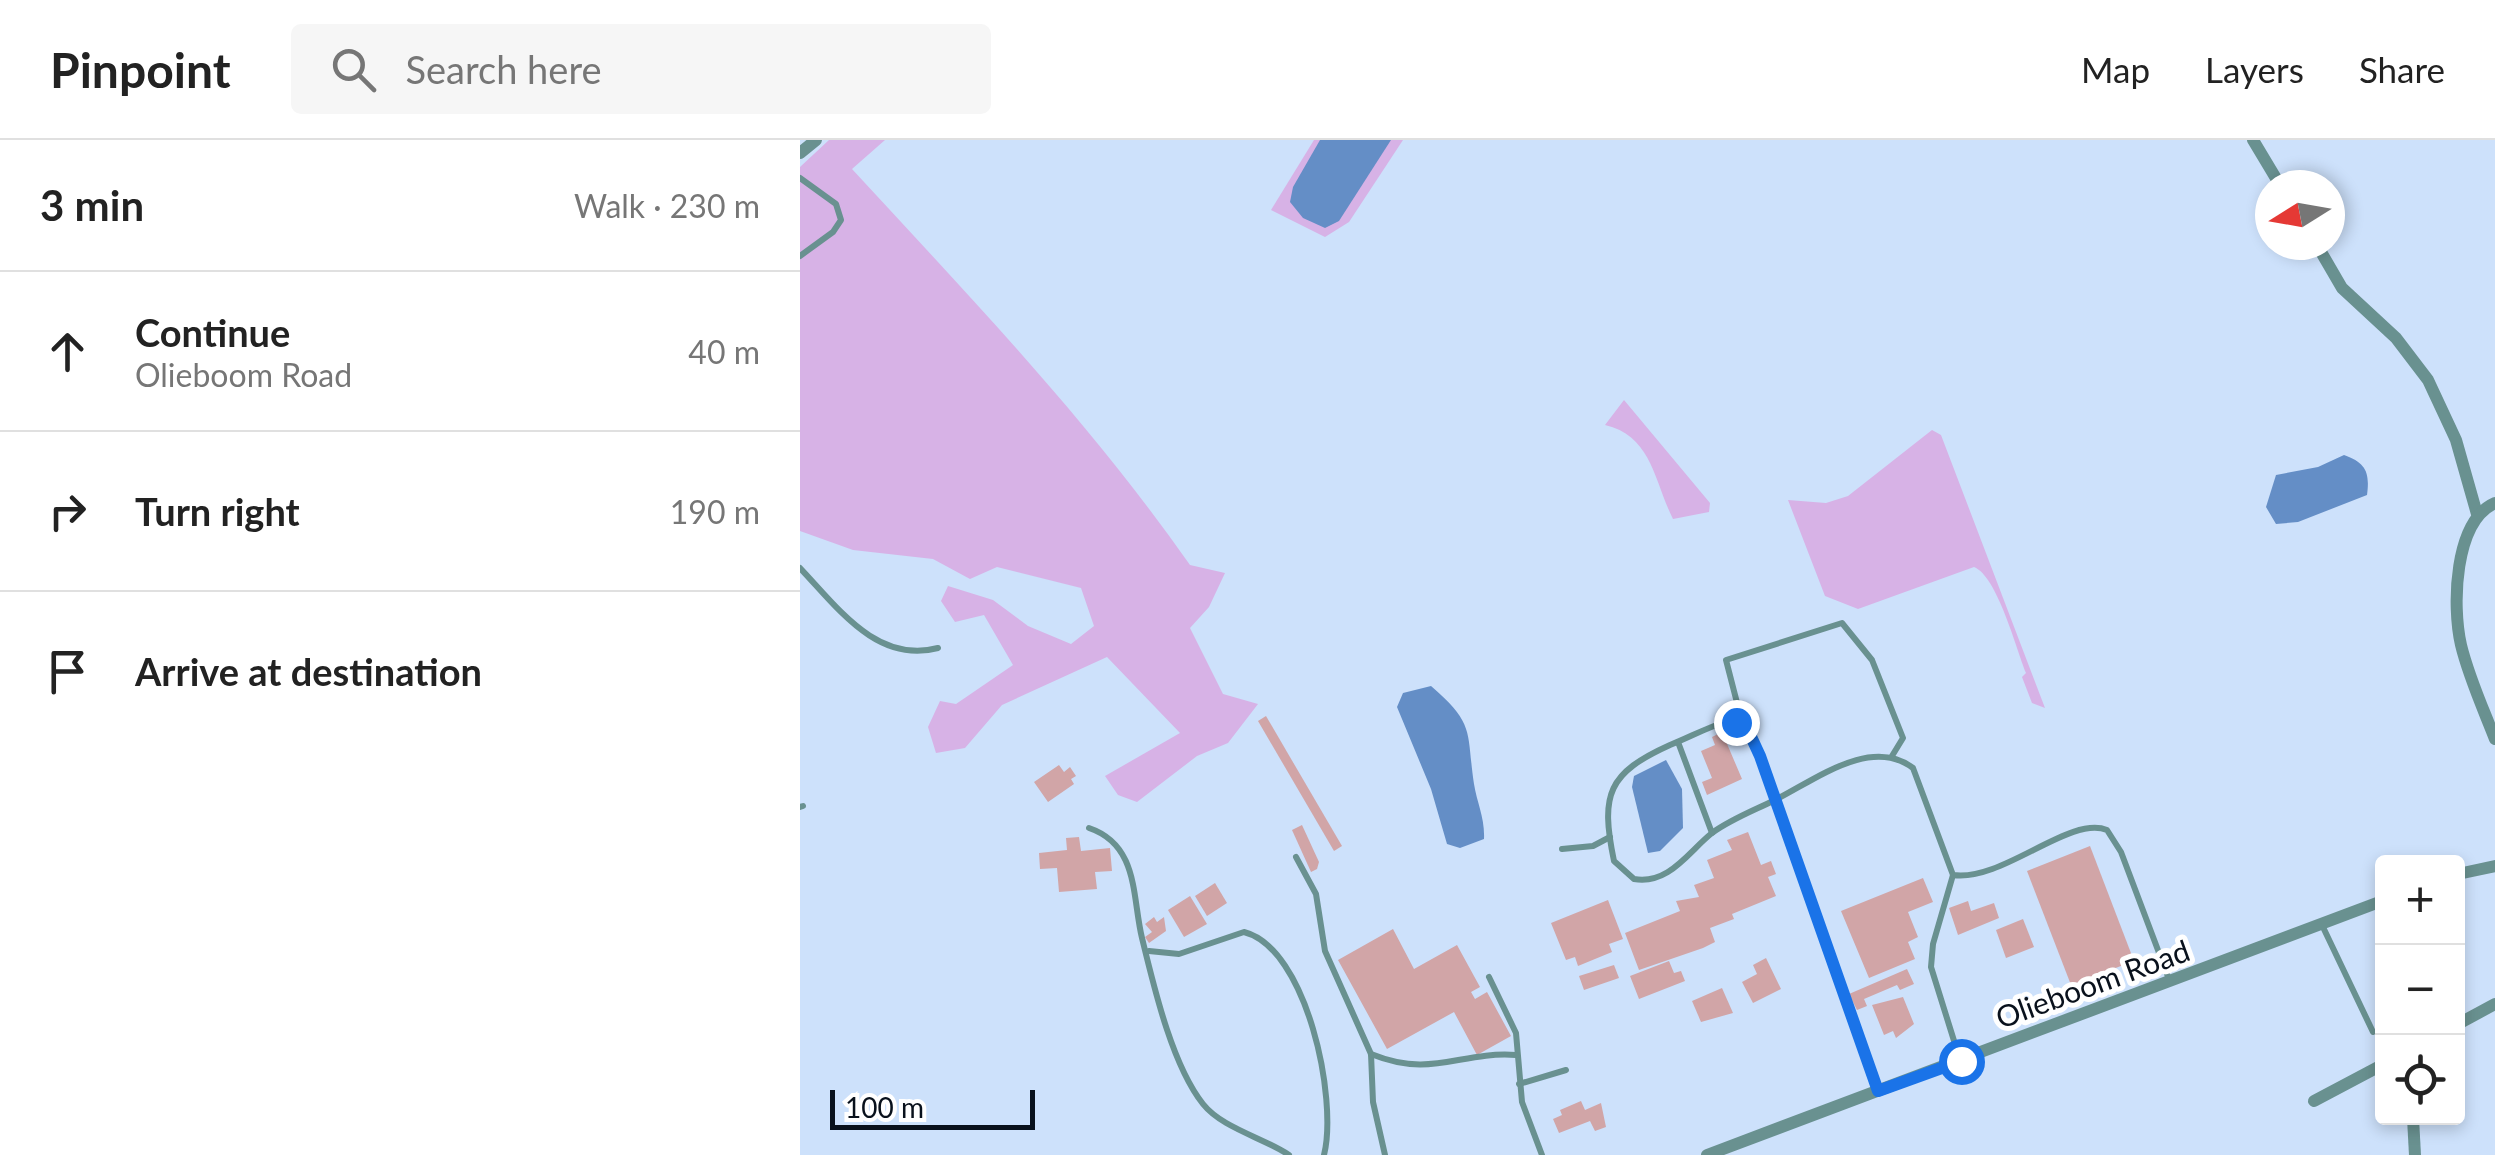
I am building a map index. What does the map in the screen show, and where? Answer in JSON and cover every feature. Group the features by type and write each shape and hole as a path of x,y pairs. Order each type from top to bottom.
{"street":[{"path":"800,153 816,140"},
{"path":"2252,140 2271,170"},
{"path":"2326,260 2342,288 2396,338 2428,380 2456,440 2477,514 2464,549 2458,614 2470,676 2495,739"},
{"path":"2477,514 2495,503"},
{"path":"2465,872 2495,866"},
{"name":"Olieboom Road","path":"1707,1155 2375,904"},
{"path":"2465,1020 2495,1004"},
{"path":"2314,1100 2375,1069"},
{"path":"2414,1125 2416,1155"}],"lane":[{"path":"800,178 836,204 841,220 833,232 800,256"},
{"path":"800,568 850,620 879,642 913,653 938,648"},
{"path":"1878,1091 1756,746 1743,726 1726,660 1842,623 1872,660 1902,738 1892,756"},
{"path":"1743,726 1728,721 1645,756 1612,784 1607,801 1614,861 1640,881 1673,869 1712,834 1775,800 1859,760 1892,756 1912,768 1919,778 1953,875 1933,944 1932,968 1961,1061"},
{"path":"1678,742 1712,834"},
{"path":"1088,828 1107,836 1130,870 1168,1027 1192,1090 1211,1114 1289,1155"},
{"path":"1953,875 1969,877 1988,872 2069,835 2091,828 2107,830 2121,852 2170,983"},
{"path":"1562,849 1593,846 1610,838"},
{"path":"1296,857 1316,894 1326,950 1371,1054 1373,1102 1385,1155"},
{"path":"2322,925 2373,1032"},
{"path":"1148,951 1180,954 1244,932 1276,950 1298,990 1328,1093 1330,1115 1324,1155"},
{"path":"1488,976 1514,1025 1519,1084 1542,1155"},
{"path":"1371,1054 1400,1064 1427,1066 1516,1055"},
{"path":"1519,1084 1566,1070"}],"shaded area":[{"path":"829,140 885,140 852,169 1070,410 1190,565 1225,573 1209,607 1190,628 1223,694 1258,704 1228,743 1197,756 1137,802 1118,795 1105,776 1180,733 1107,657 1002,705 965,748 936,753 928,727 940,701 956,704 1013,665 984,615 955,622 941,601 948,586 993,600 1028,626 1071,644 1094,626 1081,588 997,567 970,579 933,559 853,550 800,531 800,167"},
{"path":"1314,140 1403,140 1349,222 1325,237 1271,210"},
{"path":"1624,400 1710,503 1709,512 1673,519 1642,450 1633,439 1605,425"},
{"path":"1932,430 1941,435 2045,708 2032,703 2005,614 1990,584 1974,567 1858,609 1825,596 1788,500 1826,503 1848,496"}],"water":[{"path":"1320,140 1391,140 1339,221 1325,228 1303,218 1290,202 1293,187"},
{"path":"2344,455 2365,469 2367,495 2298,522 2276,524 2266,507 2276,475 2318,467"},
{"path":"1431,686 1456,710 1469,740 1484,839 1460,848 1447,844 1431,789 1397,707 1403,693"},
{"path":"1666,760 1682,789 1683,828 1660,851 1648,853 1632,787 1634,776"}],"building":[{"path":"1266,716 1342,846 1334,851 1258,721"},
{"path":"1722,732 1742,779 1707,795 1702,782 1712,778 1701,751 1715,745 1712,737"},
{"path":"1059,765 1064,772 1070,767 1076,776 1071,779 1074,784 1048,802 1034,782"},
{"path":"1302,825 1319,862 1311,872 1292,830"},
{"path":"1748,832 1761,865 1771,861 1776,874 1768,877 1776,896 1710,928 1715,942 1639,970 1625,933 1680,911 1676,901 1699,897 1694,885 1714,878 1707,860 1732,850 1727,840"},
{"path":"1079,837 1081,851 1110,848 1112,871 1095,872 1097,889 1059,892 1057,868 1040,869 1039,853 1067,850 1066,838"},
{"path":"2090,846 2134,961 2071,985 2027,871"},
{"path":"1923,878 1933,902 1908,912 1918,937 1908,942 1915,959 1869,978 1841,911"},
{"path":"1215,883 1227,903 1207,916 1195,896"},
{"path":"1190,896 1207,924 1184,937 1168,910"},
{"path":"1608,900 1623,939 1609,944 1612,952 1578,966 1575,957 1566,960 1551,923"},
{"path":"1968,901 1971,911 1994,903 1999,918 1958,935 1949,908"},
{"path":"1154,917 1157,922 1164,917 1166,931 1149,943 1145,937 1152,932 1145,924"},
{"path":"2023,919 2034,947 2006,958 1996,930"},
{"path":"1393,929 1414,969 1457,945 1480,987 1471,992 1475,999 1487,992 1511,1036 1477,1055 1454,1012 1387,1049 1338,960"},
{"path":"1766,958 1781,989 1753,1003 1742,982 1757,974 1753,965"},
{"path":"1669,961 1674,973 1681,971 1685,981 1639,999 1630,976"},
{"path":"1614,965 1619,978 1584,990 1579,976"},
{"path":"1907,969 1914,984 1900,990 1897,985 1864,999 1867,1006 1857,1010 1849,994"},
{"path":"1722,988 1733,1013 1701,1022 1692,1001"},
{"path":"1903,997 1914,1024 1896,1038 1893,1031 1884,1035 1872,1005"},
{"path":"1581,1101 1585,1110 1601,1103 1606,1127 1595,1131 1590,1121 1559,1133 1553,1119 1562,1115 1560,1110"}],"route":[{"path":"1736,722 1747,728 1760,756 1878,1091 1961,1061"}]}
